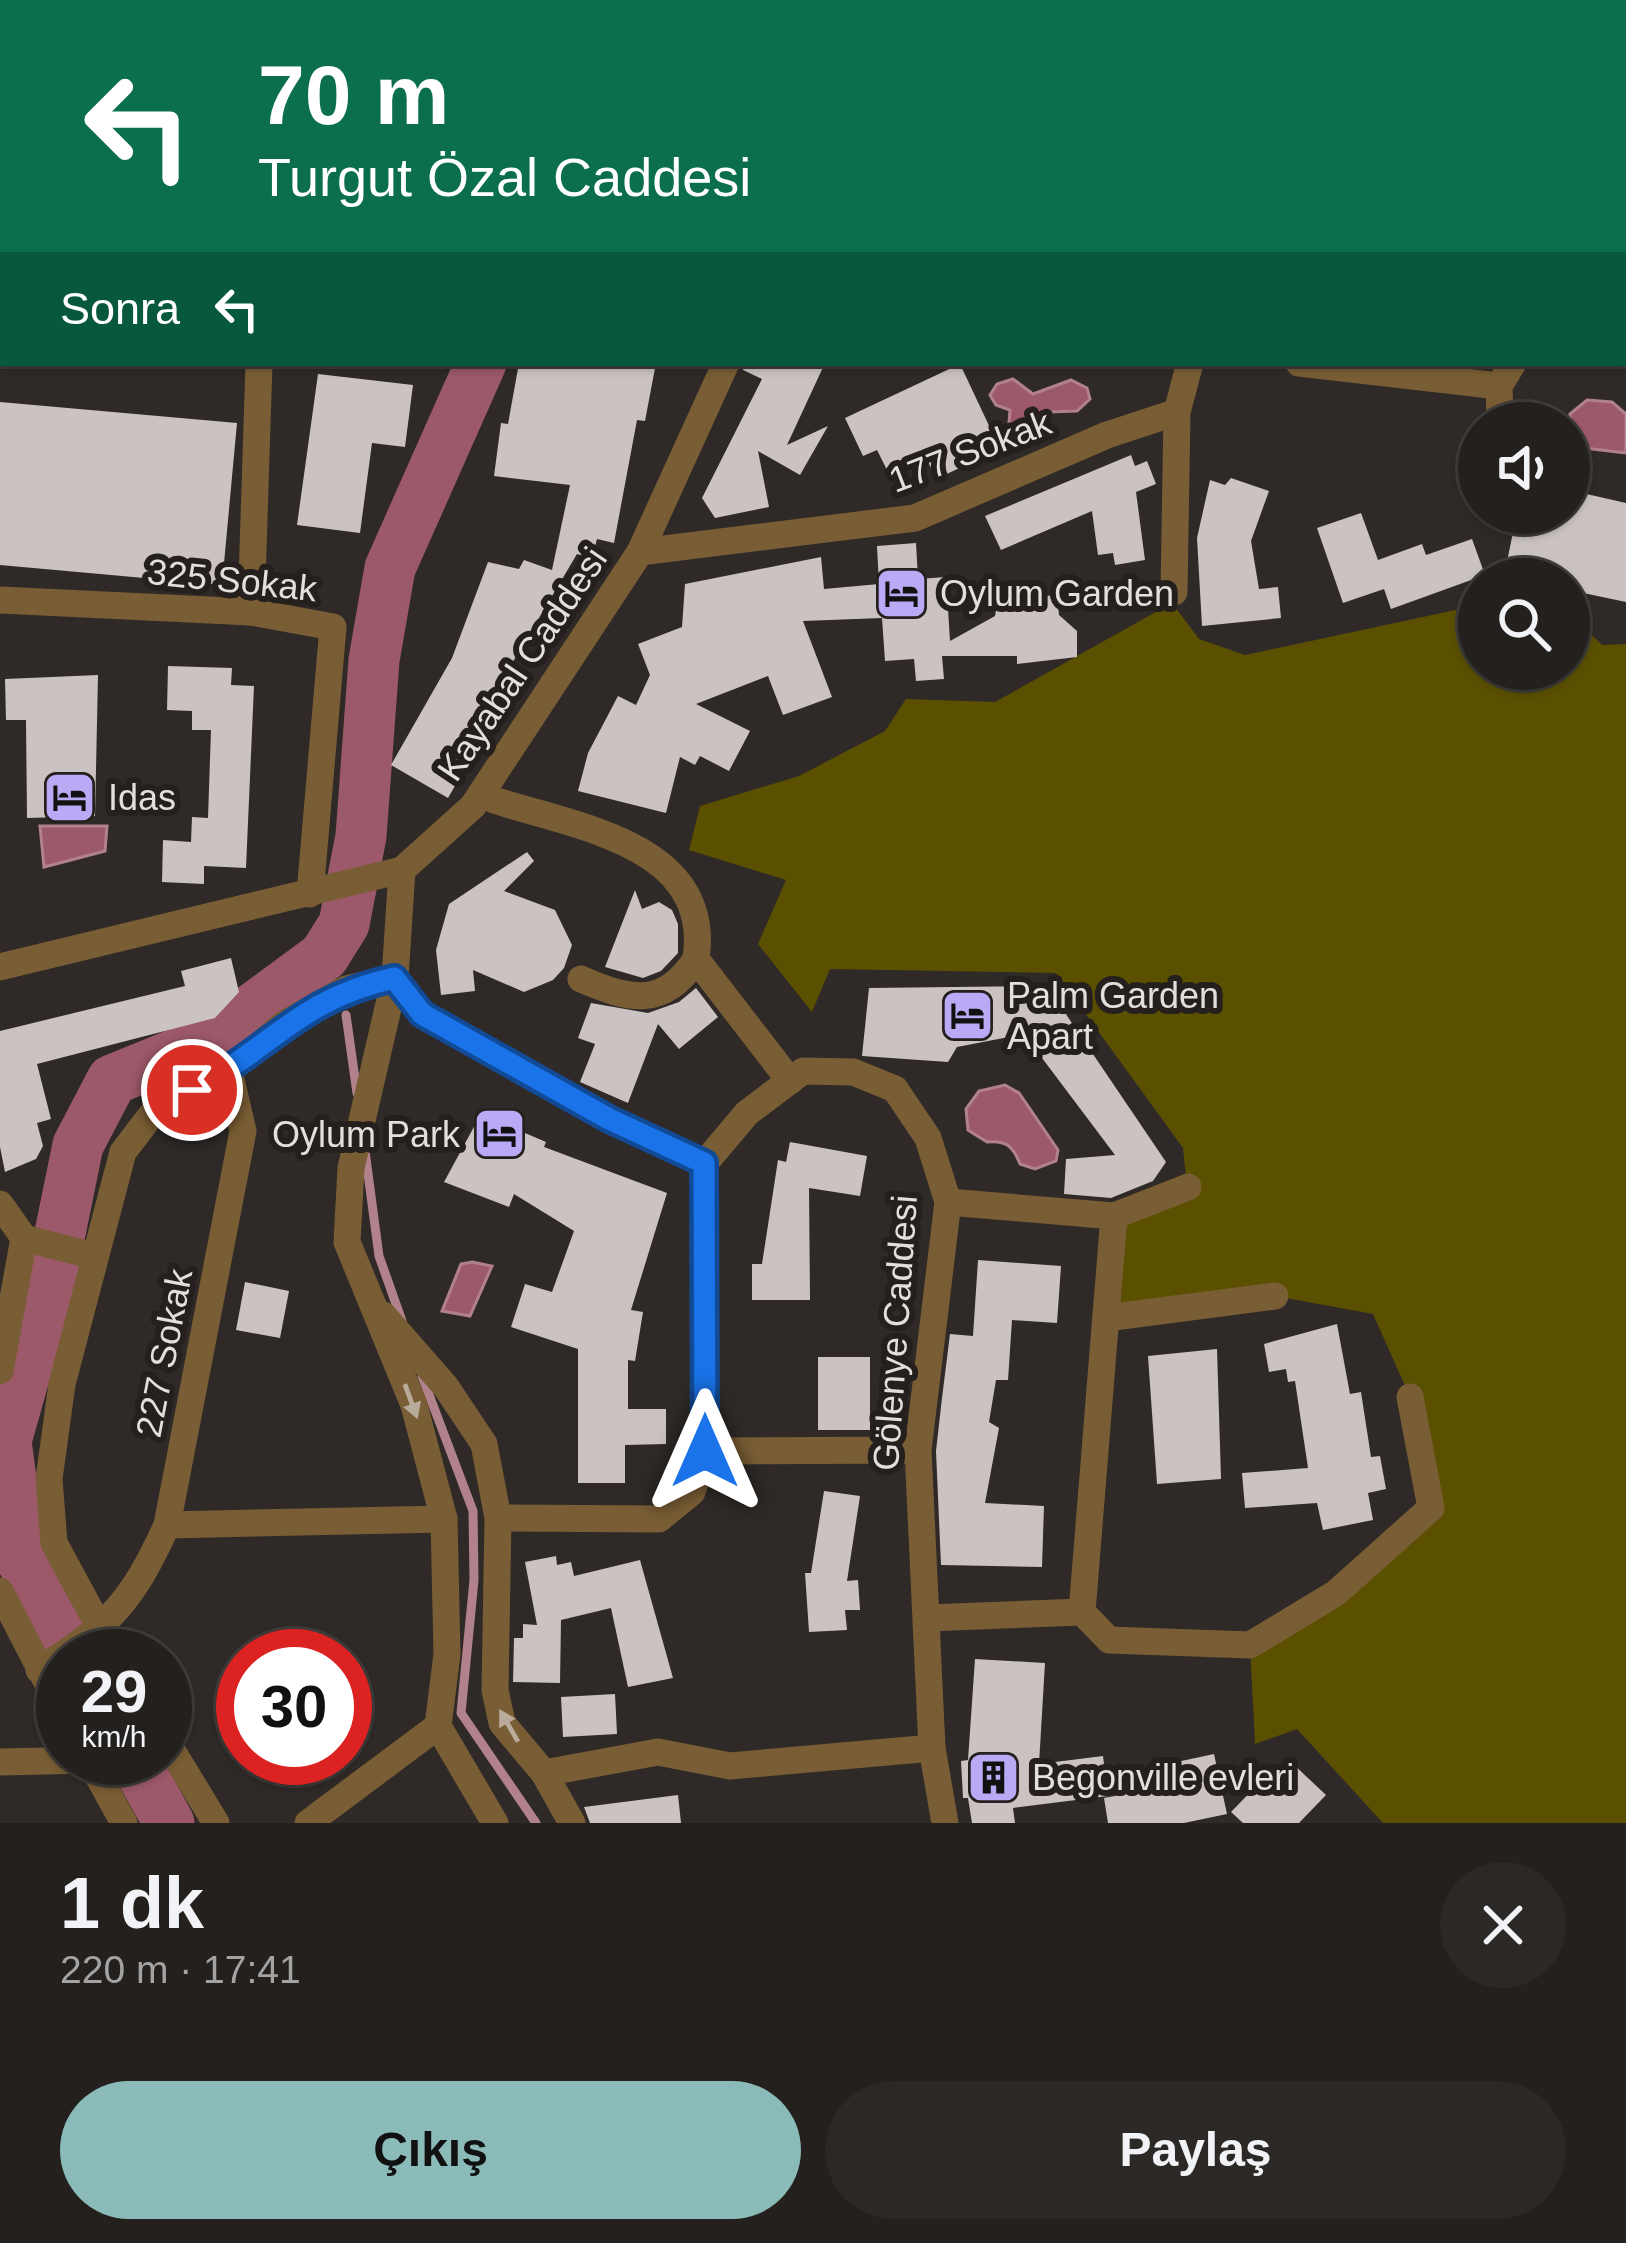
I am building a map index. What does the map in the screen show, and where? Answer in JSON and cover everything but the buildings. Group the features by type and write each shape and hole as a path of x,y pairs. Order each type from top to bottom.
{"street":[{"path":"250,612 259,366"},
{"name":"Kayabal Caddesi","path":"0,967 393,872 473,806 640,551 725,366"},
{"path":"1174,592 1178,412 1189,366"},
{"path":"1351,366 1506,375"},
{"name":"177 Sokak","path":"640,551 915,518 1107,435 1178,412"},
{"name":"325 Sokak","path":"0,600 250,612 333,627 310,893"},
{"path":"494,800 646,850 691,897 695,959 790,1081"},
{"path":"393,872 394,978 352,1162 347,1243 414,1405 444,1519 447,1654 438,1726 495,1823"},
{"path":"581,979 622,995 658,997 695,959"},
{"path":"99,1629 54,1543 49,1479 62,1384 123,1152 155,1109 229,1071 284,1024 346,989 394,978"},
{"path":"394,978 422,1014 609,1119 704,1163 705,1451 692,1492 659,1519 497,1518"},
{"name":"227 Sokak","path":"102,1629 145,1575 167,1525 243,1131 229,1071"},
{"name":"Gölenye Caddesi","path":"704,1163 746,1113 803,1071 854,1072 895,1089 928,1138 948,1202 918,1450 932,1748 946,1823"},
{"path":"948,1202 1114,1216 1188,1187"},
{"path":"0,1204 24,1238 94,1256"},
{"path":"1082,1612 1114,1216"},
{"path":"0,1371 24,1238"},
{"path":"365,1294 446,1387 484,1444 497,1518 495,1690 502,1724 544,1773 572,1823"},
{"path":"1106,1318 1275,1296"},
{"path":"927,1618 1082,1612 1109,1640 1250,1645 1336,1593 1431,1508 1410,1397"},
{"path":"705,1451 918,1450"},
{"path":"167,1525 444,1519"},
{"path":"0,1591 36,1664"},
{"path":"308,1823 438,1726"},
{"path":"544,1773 658,1752 730,1766 932,1748"},
{"path":"0,1762 36,1761"},
{"path":"192,1783 216,1823"},
{"path":"103,1785 124,1823"}],"shaded area":[{"path":"1013,379 1033,394 1071,380 1087,388 1090,399 1077,411 1048,412 1036,425 1035,438 1022,444 1008,436 1010,410 996,405 990,395 997,384"},
{"path":"1587,400 1612,402 1626,414 1626,453 1590,449 1590,402"},
{"path":"1172,603 1199,639 1245,655 1458,609 1458,690 1590,690 1590,633 1602,645 1626,644 1626,1823 1383,1823 1297,1729 1255,1744 1250,1645 1431,1508 1410,1397 1373,1314 1275,1296 1106,1318 1114,1216 1187,1187 1183,1148 1056,973 830,969 812,1012 758,944 786,880 689,850 700,806 799,776 885,731 906,699 995,702"},
{"path":"40,826 107,826 105,851 44,867"},
{"path":"1005,1085 1019,1093 1058,1150 1056,1161 1035,1169 1020,1164 1008,1146 987,1142 968,1130 966,1109 979,1091"},
{"path":"461,1264 492,1266 470,1316 442,1311"}],"waterway":[{"path":"61,1629 22,1561 6,1441 48,1292 78,1145 112,1080 210,1040 324,956 344,924 361,836 374,660 390,568 480,366"},
{"path":"336,937 340,966"},
{"path":"346,1015 357,1093"},
{"path":"365,1151 379,1256 402,1321"},
{"path":"422,1376 473,1511 474,1580 461,1713 536,1823"},
{"path":"148,1785 169,1823"}],"place":[{"name":"Oylum Garden","path":"901,593"},
{"name":"Idas","path":"69,797"},
{"name":"Palm Garden Apart","path":"968,1016"},
{"name":"Oylum Park","path":"499,1134"},
{"name":"Begonville evleri","path":"993,1777"}],"route":[{"path":"192,1090 229,1071 284,1024 346,989 394,978 422,1014 609,1119 704,1163 705,1451"}]}
